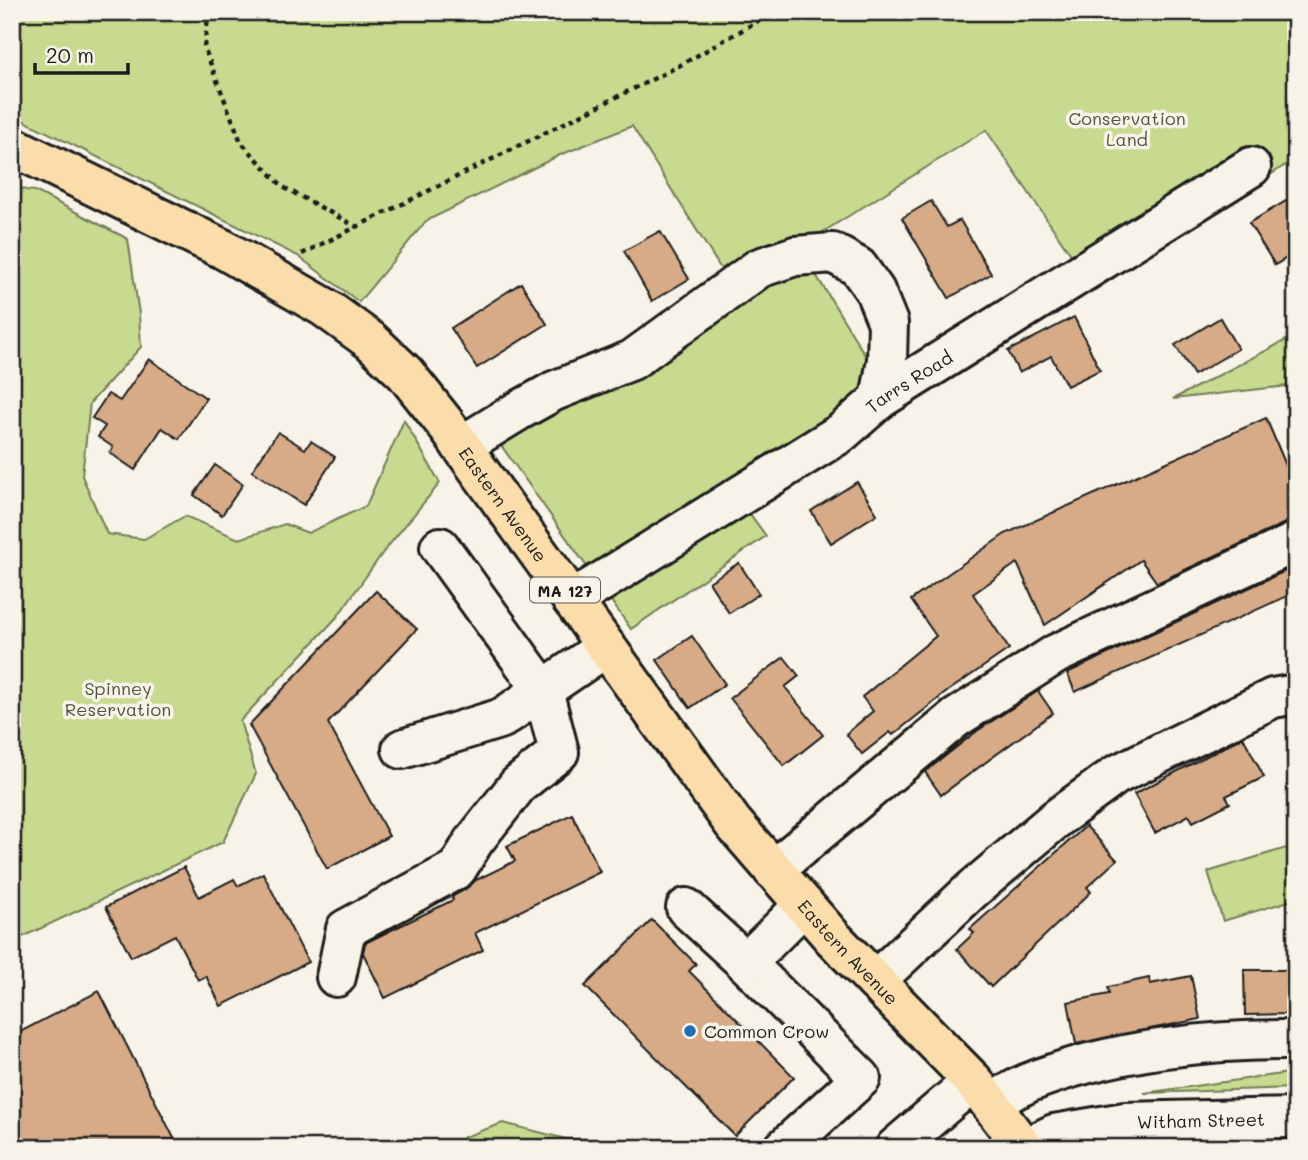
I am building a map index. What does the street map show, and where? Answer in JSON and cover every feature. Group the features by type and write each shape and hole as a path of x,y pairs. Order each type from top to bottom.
{"main road":[{"name":"Eastern Avenue","path":"12,146 223,249 324,307 371,341 405,373 461,446 733,823 804,905 982,1092 1025,1148"}],"street":[{"name":"Tarrs Road","path":"572,600 841,433 880,399 1251,167"},
{"path":"461,446 554,391 632,360 759,268 795,256 833,253 858,267 876,291 888,323 887,360 880,399"},
{"path":"773,870 956,718 1056,654 1296,542"},
{"path":"336,977 346,929 457,869 474,841 518,785 559,752 543,690 440,547"},
{"path":"402,749 502,718 606,647"},
{"path":"876,981 972,890 1056,819 1116,775 1273,698 1296,694"},
{"path":"746,963 804,905"},
{"path":"686,908 746,963 861,1078 785,1148"},
{"path":"895,1148 982,1092 1028,1084 1079,1066 1142,1053 1246,1040 1296,1040"},
{"name":"Witham Street","path":"1025,1148 1055,1134 1125,1122 1296,1118"}],"path":[{"path":"209,12 204,47 241,142 283,187 357,227"},
{"path":"264,273 677,67 774,12"}],"green space":[{"name":"Conservation Land","path":"12,12 1296,12 1296,158 1095,290 986,130 799,247 898,409 745,507 766,536 631,629 493,434 729,282 632,126 560,155 426,221 359,302 298,256 12,115"},
{"name":"Spinney Reservation","path":"12,184 35,191 128,239 141,347 90,403 82,476 107,534 144,539 185,516 239,539 285,524 308,533 366,506 404,420 440,483 384,551 337,617 240,721 256,774 223,842 12,942"},
{"path":"1296,335 1296,385 1173,399"},
{"path":"1296,845 1296,899 1223,921 1208,872"},
{"path":"1296,1072 1296,1088 1144,1093"},
{"path":"503,1123 566,1139 596,1139 628,1148 462,1148 464,1137"}],"building":[{"path":"1296,195 1296,252 1275,265 1249,223"},
{"path":"931,201 947,227 960,220 991,274 949,298 902,218"},
{"path":"660,231 689,279 652,301 624,251"},
{"path":"521,283 547,324 477,368 451,328"},
{"path":"1074,317 1100,370 1067,386 1051,356 1019,373 1008,351"},
{"path":"1220,318 1238,349 1194,375 1175,345"},
{"path":"149,359 206,398 179,439 162,428 135,470 110,453 113,447 98,437 105,426 92,418 108,394 120,401"},
{"path":"1266,418 1296,489 1296,521 1287,522 1157,583 1141,560 1045,625 1017,563 973,594 1009,649 948,691 893,735 890,732 862,754 846,734 873,711 862,697 936,636 911,600 1005,534"},
{"path":"278,432 305,449 311,441 335,457 304,505 252,471"},
{"path":"215,465 243,484 222,515 194,495"},
{"path":"857,482 877,514 831,543 811,511"},
{"path":"739,563 759,594 729,613 709,582"},
{"path":"1296,566 1296,592 1075,692 1067,673"},
{"path":"376,591 417,629 328,723 389,836 327,869 249,725"},
{"path":"692,636 725,684 690,708 657,660"},
{"path":"784,657 799,676 785,687 823,735 784,766 730,698"},
{"path":"1038,691 1053,713 941,795 925,772 977,731"},
{"path":"1243,737 1264,777 1226,796 1230,803 1193,822 1189,815 1155,833 1134,794"},
{"path":"572,814 600,872 475,933 483,950 385,998 363,953 365,943 453,900 452,897 476,880 515,861 507,846"},
{"path":"1086,826 1117,860 1087,887 1091,892 991,987 957,949 974,933 970,929"},
{"path":"184,867 199,897 234,879 238,886 263,873 308,962 221,1006 206,976 198,980 175,935 131,957 106,907"},
{"name":"Common Crow","path":"652,920 696,964 689,971 794,1077 735,1136 585,986"},
{"path":"1244,970 1296,970 1296,1005 1286,1006 1287,1014 1245,1015"},
{"path":"1191,976 1200,1019 1076,1044 1068,1002 1109,994 1108,987 1149,978 1150,984"},
{"path":"99,991 179,1148 12,1148 12,1036"}],"place":[{"name":"Common Crow","path":"690,1031"}]}
